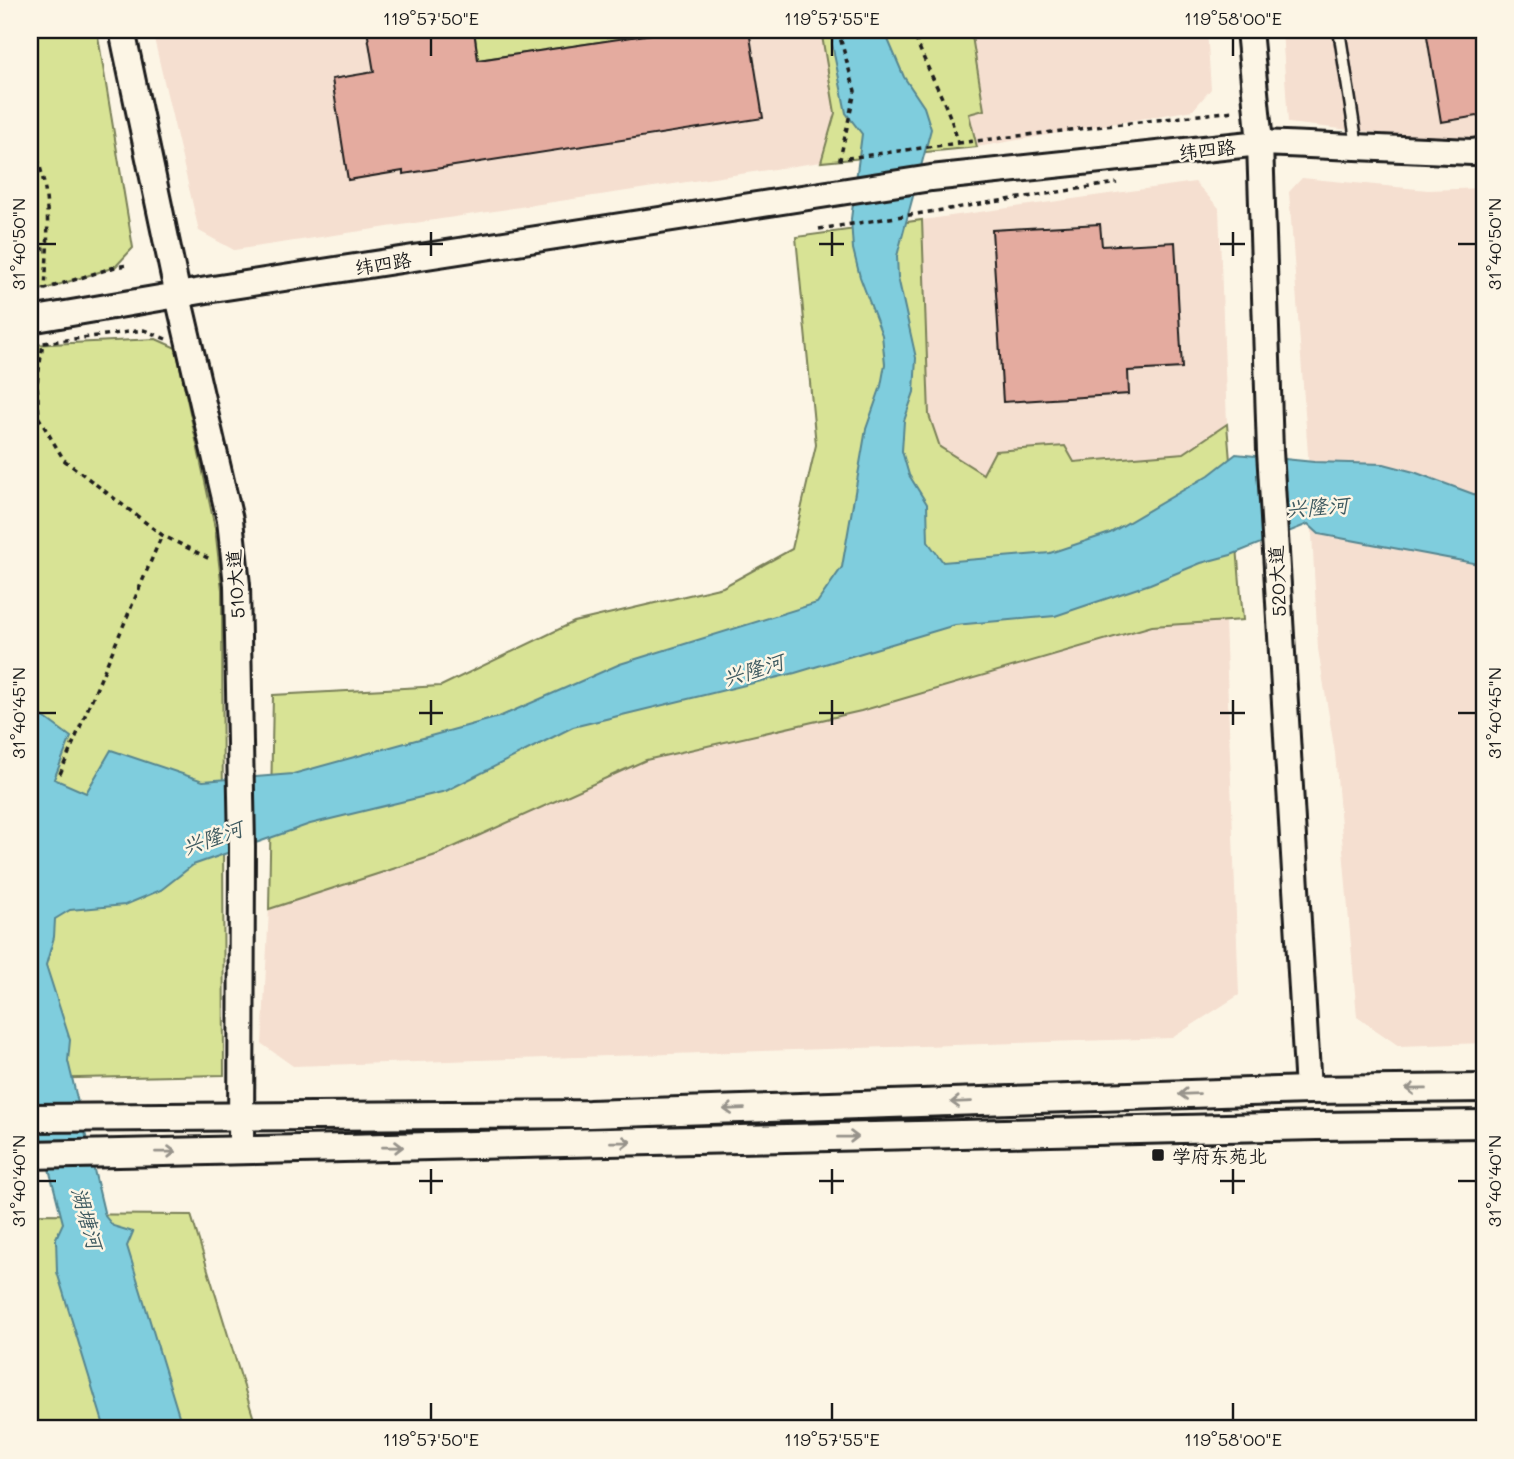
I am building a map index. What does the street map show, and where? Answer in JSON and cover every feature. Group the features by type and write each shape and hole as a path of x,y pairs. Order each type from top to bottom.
{"main road":[{"path":"32,1118 589,1114 1308,1090 1484,1088"},
{"path":"33,1155 1317,1126 1484,1125"}],"street":[{"name":"510大道","path":"122,30 178,296 230,520 237,585 242,848 241,1151"},
{"name":"520大道","path":"1249,30 1260,143 1270,451 1308,1090"},
{"name":"纬四路","path":"30,320 931,178 1260,143 1472,152 1484,150"}],"lane":[{"path":"1339,30 1357,147"}],"path":[{"path":"838,30 855,91 840,159 1234,111"},
{"path":"913,30 953,121 958,143"},
{"path":"30,139 37,156 48,205 45,289 115,267 130,265"},
{"path":"818,229 1129,181"},
{"path":"30,251 47,248"},
{"path":"168,340 144,330 43,343 37,383 39,418 64,460 162,535 219,564"},
{"path":"60,774 162,535"}],"shaded area":[{"path":"152,30 821,30 835,113 821,162 234,250 199,231"},
{"path":"971,30 1207,30 1211,89 1193,110 977,147 969,114 984,110"},
{"path":"1282,30 1484,30 1484,137 1413,137 1288,123"},
{"path":"1302,178 1428,190 1484,188 1484,1043 1399,1046 1357,1017 1335,753 1318,649 1308,454 1289,192"},
{"path":"1195,182 1219,208 1227,424 1184,453 1074,462 983,475 940,447 929,415 922,220"},
{"path":"1225,621 1239,995 1172,1038 293,1066 262,1044 269,909 436,855 646,760 861,711 1152,626"}],"green space":[{"path":"30,30 97,30 133,248 115,267 45,289 30,291"},
{"path":"474,30 653,30 653,34 478,60"},
{"path":"821,30 971,30 984,110 969,114 977,147 821,162 835,113"},
{"path":"922,220 929,415 940,447 983,474 995,451 1065,446 1074,462 1184,453 1227,424 1243,620 1152,626 861,711 646,760 436,855 269,909 273,695 441,686 574,622 723,587 792,549 816,445 796,237"},
{"path":"156,339 176,348 215,528 222,590 224,1075 30,1079 30,345"},
{"path":"30,1214 191,1215 257,1429 40,1429 30,1395"}],"water":[{"path":"833,30 884,30 904,77 924,107 931,129 897,256 898,277 916,358 914,392 904,421 902,451 909,475 927,504 928,542 943,562 1050,553 1110,533 1209,475 1236,454 1314,462 1384,464 1484,498 1484,565 1319,534 1308,524 1231,555 1201,563 1150,584 1055,616 955,625 795,673 573,727 446,791 310,824 193,865 161,890 125,905 70,910 55,919 54,937 46,965 70,1040 68,1061 105,1216 113,1226 133,1232 127,1246 183,1429 105,1429 57,1272 56,1238 63,1223 30,1095 30,707 71,737 54,779 86,793 111,750 203,781 293,774 499,717 620,664 817,603 842,567 866,429 881,386 885,364 882,335 860,277 853,249 851,219 862,134 846,113 832,44"}],"building":[{"path":"367,30 474,30 478,60 653,34 653,30 749,30 763,118 403,174 403,171 348,180 332,79 374,72"},
{"path":"1426,30 1484,30 1484,115 1441,122"},
{"path":"1100,224 1102,246 1175,242 1182,368 1128,371 1129,394 1003,402 992,230"}],"place":[{"name":"学府东苑北","path":"1158,1155"}],"water label":[{"name":"兴隆河","path":"1317,506"},
{"name":"兴隆河","path":"753,669"},
{"name":"兴隆河","path":"212,837"},
{"name":"湖塘河","path":"88,1218"}]}
